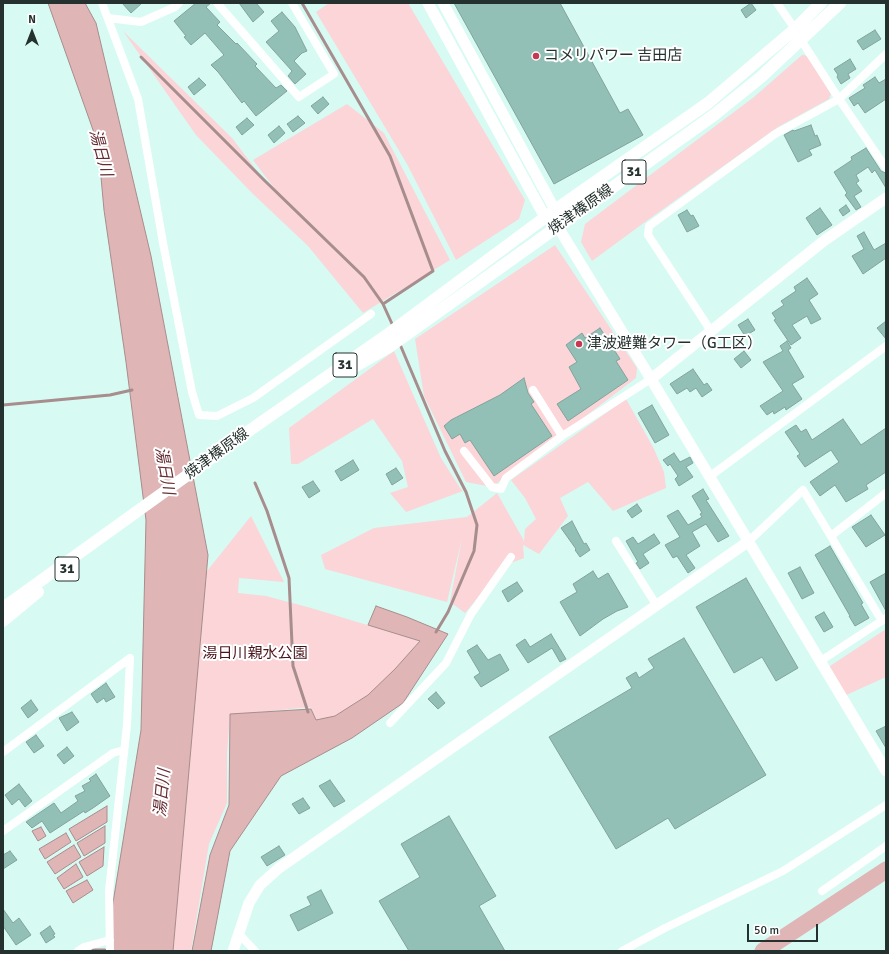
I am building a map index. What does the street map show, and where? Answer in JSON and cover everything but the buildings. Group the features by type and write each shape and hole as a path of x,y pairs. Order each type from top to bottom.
{"main road":[{"name":"焼津榛原線","path":"414,323 546,219 555,210 708,103 795,29 821,3"},
{"name":"焼津榛原線","path":"3,608 253,428 305,393 387,342 558,227 714,116 761,77 840,3"},
{"name":"焼津榛原線","path":"3,620 130,517"}],"street":[{"path":"102,3 138,99 163,243 192,392 199,415 217,416 253,398 371,314"},
{"path":"108,18 141,22 174,7 179,3"},
{"path":"217,3 299,97 334,74 292,3"},
{"path":"428,3 546,219 558,227"},
{"path":"442,3 555,210 558,227 749,541 819,662 886,771"},
{"path":"777,3 795,29"},
{"path":"801,40 886,168"},
{"path":"710,331 648,235 649,226 776,134 839,99 886,54"},
{"path":"464,451 492,487 501,489 506,478 562,436 651,379 825,240 886,198"},
{"path":"710,477 886,346"},
{"path":"533,390 562,436"},
{"path":"232,951 249,903 260,885 279,868 749,541 803,490 884,620 819,662"},
{"path":"831,536 886,493"},
{"path":"616,541 656,606"},
{"path":"390,723 446,663 471,614 511,557"},
{"path":"3,752 130,658 124,750 109,891 110,951"},
{"path":"3,831 113,753 124,750"},
{"path":"622,951 665,928 783,871 886,804"},
{"path":"822,891 886,846"},
{"path":"239,934 255,951"},
{"path":"78,951 84,947 110,940"}],"green space":[{"path":"329,3 408,3 525,200 519,219 456,260 407,164 316,12"},
{"path":"123,31 232,138 264,180 284,201 253,160 347,104 384,133 450,260 363,313 308,246 252,193 196,135"},
{"path":"802,55 808,56 831,94 829,99 778,127 592,261 581,242 585,224 754,97"},
{"path":"555,245 637,368 636,378 492,487 466,482 424,396 415,339"},
{"path":"394,351 441,458 463,491 406,512 390,493 408,487 402,461 373,419 298,464 291,464 289,428"},
{"path":"626,399 653,447 664,472 666,488 613,511 588,482 560,498 568,516 539,554 523,545 524,558 505,565 465,613 450,602 462,538 447,602 325,569 321,555 374,528 467,517 497,493 524,542 525,529 536,519 525,498 511,480"},
{"name":"湯日川親水公園","path":"251,516 284,582 239,578 238,593 266,596 420,641 379,688 329,720 316,720 310,707 230,715 227,753 227,803 209,844 191,951 173,951 203,576"},
{"path":"886,629 886,677 844,696 827,668"}],"water":[{"name":"湯日川","path":"48,3 85,3 96,23 151,256 208,555 173,951 113,951 110,921 141,730 146,520 126,362 104,210 98,144"},
{"path":"376,606 448,634 403,703 352,738 281,776 230,851 211,951 192,951 210,855 229,805 230,714 311,709 316,720 335,716 368,695 395,669 420,641 368,625"},
{"path":"107,806 107,822 76,841 69,829"},
{"path":"105,826 105,843 84,856 77,843"},
{"path":"41,827 46,836 38,841 32,831"},
{"path":"66,833 71,842 45,859 39,849"},
{"path":"74,845 81,857 55,874 47,862"},
{"path":"104,847 103,866 87,876 79,862"},
{"path":"76,864 83,877 64,889 57,878"},
{"path":"87,880 93,890 73,903 66,891"}],"waterway":[{"path":"302,3 390,156 433,271 383,304"},
{"path":"141,57 364,277 383,304 393,326"},
{"path":"399,342 445,451 466,492 477,525 474,551 448,612 436,632"},
{"path":"3,405 110,395 132,390"},
{"path":"255,483 267,511 289,578 293,666 308,712"},
{"path":"763,951 886,870"},
{"path":"93,950 105,950"}],"place":[{"name":"コメリパワー 吉田店","path":"536,56"},
{"name":"津波避難タワー（G工区）","path":"579,344"}]}
